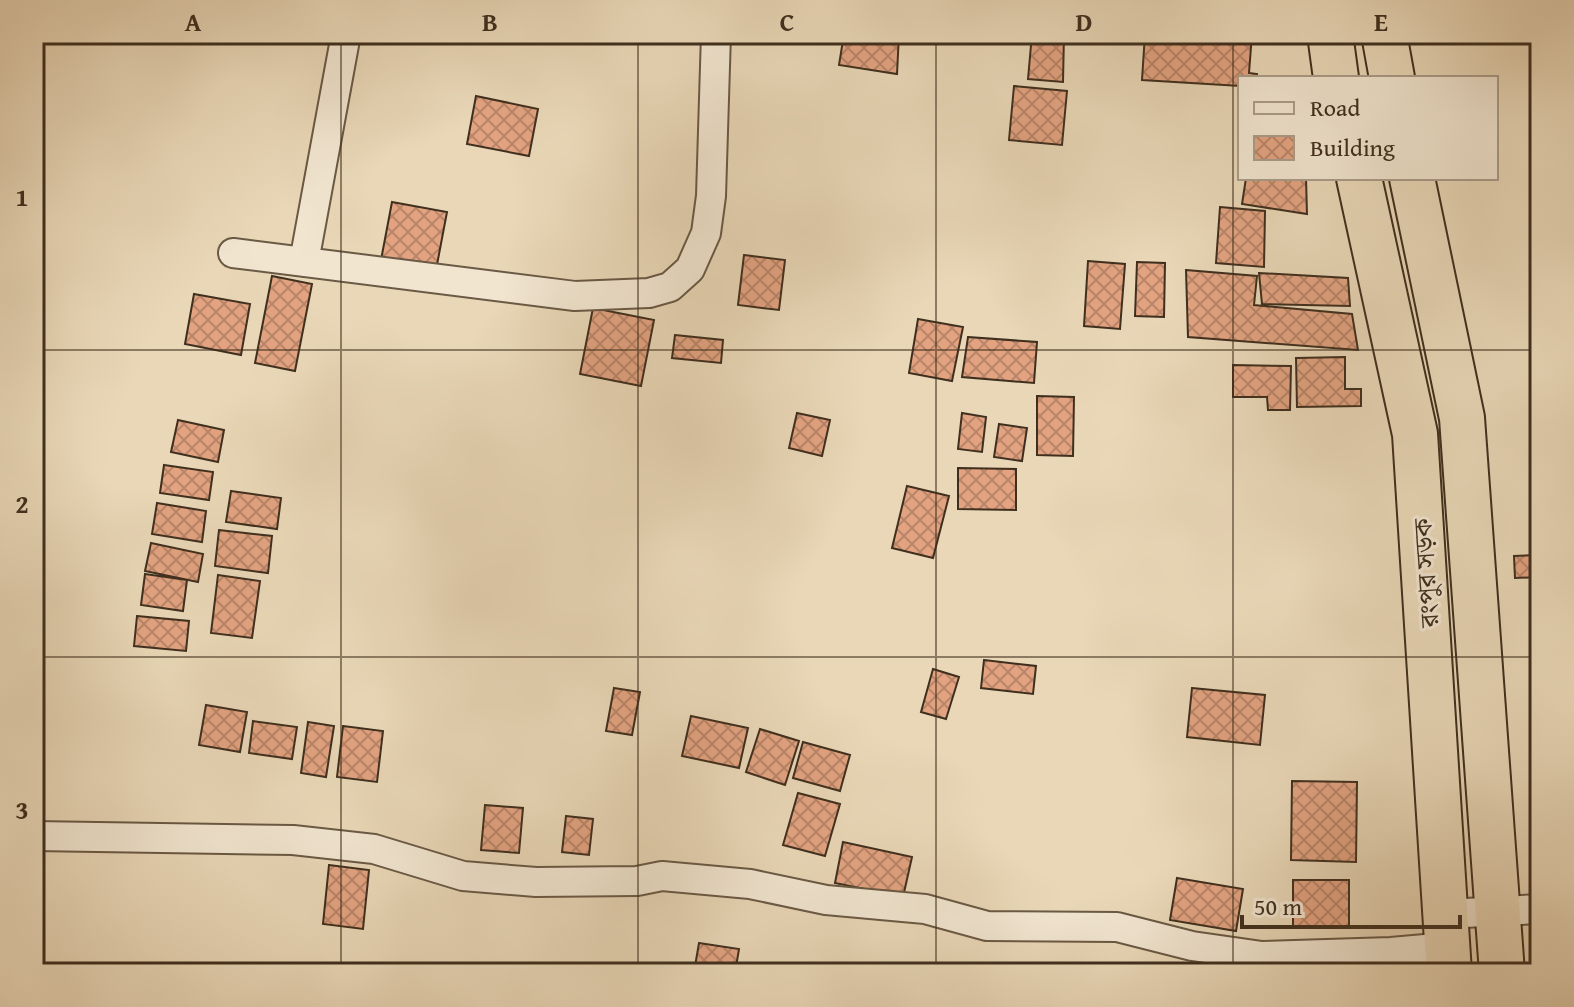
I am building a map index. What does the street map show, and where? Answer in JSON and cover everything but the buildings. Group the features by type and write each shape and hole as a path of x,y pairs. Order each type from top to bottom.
{"highway":[{"path":"1330,34 1336,76"},
{"path":"1384,34 1392,76"},
{"name":"রংপুর সড়ক","path":"1359,180 1415,434 1448,944"},
{"name":"রংপুর সড়ক","path":"1412,180 1462,418 1519,909 1502,973"}],"street":[{"path":"304,262 346,34"},
{"path":"233,253 575,296 649,293 670,287 690,269 706,233 711,196 716,34"},
{"path":"34,836 279,839 374,849 463,876 536,882 637,881 662,876 750,884 826,900 925,909 987,926 1117,927 1192,946 1262,956 1391,952 1448,944 1519,909"}]}
